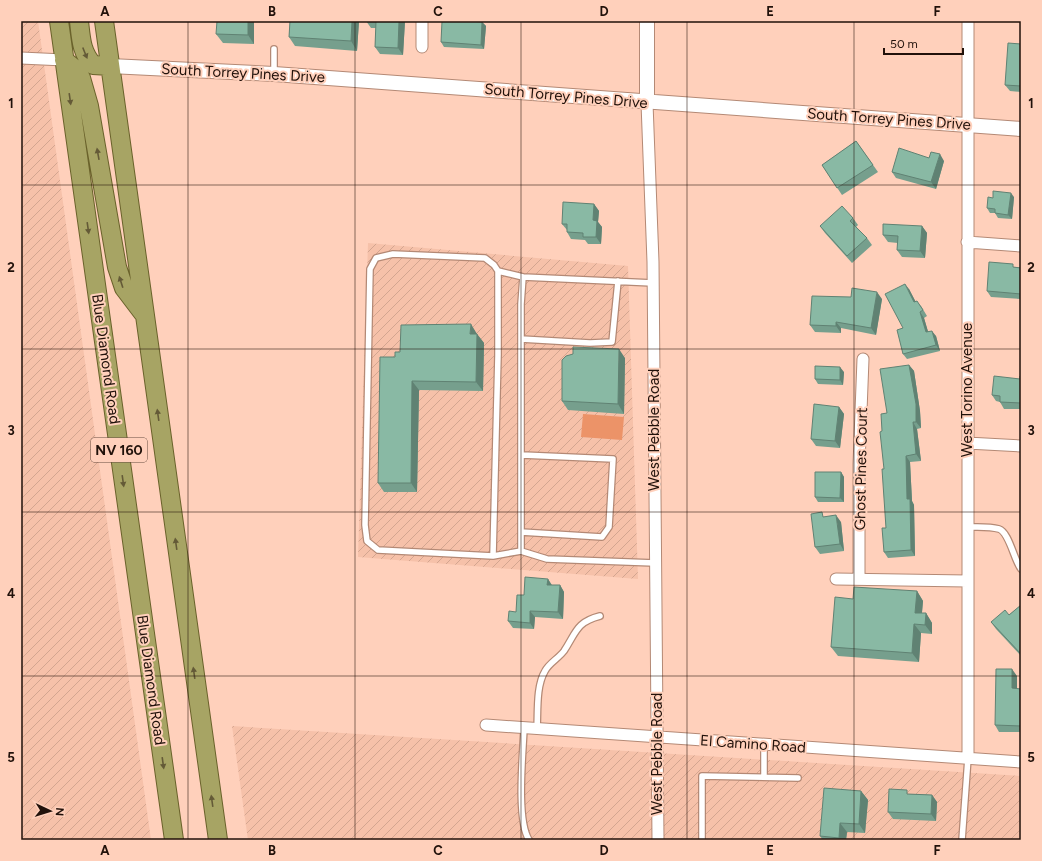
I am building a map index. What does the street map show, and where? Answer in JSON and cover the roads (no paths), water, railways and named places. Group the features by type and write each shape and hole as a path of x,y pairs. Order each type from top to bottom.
{"highway":[{"name":"Blue Diamond Road","path":"59,21 174,840"},
{"path":"79,21 84,53 88,60 93,65 110,66"},
{"name":"NV 160","path":"104,21 218,840"},
{"path":"64,60 75,69 81,78 89,106 117,267 124,288 144,314"}],"street":[{"path":"422,21 422,47"},
{"name":"West Pebble Road","path":"647,21 647,103 653,283 658,840"},
{"name":"West Torino Avenue","path":"968,21 968,758"},
{"path":"21,58 64,60"},
{"name":"South Torrey Pines Drive","path":"110,66 274,74 647,103 1021,129"},
{"path":"967,242 1021,246"},
{"name":"Ghost Pines Court","path":"859,579 859,464 863,359"},
{"path":"967,442 1021,446"},
{"path":"836,579 967,581"},
{"name":"El Camino Road","path":"486,725 1021,762"}],"lane":[{"path":"274,49 274,74"},
{"path":"493,556 498,354 498,271 494,265 485,258 393,254 376,258 370,269 365,525 367,541 378,550 493,556 521,551 547,559 655,563"},
{"path":"498,271 523,277 653,283"},
{"path":"521,551 521,339 523,277"},
{"path":"521,339 590,343 612,342 618,282"},
{"path":"520,532 602,537 609,528 613,459 522,455"},
{"path":"967,526 999,529 1004,532 1016,563 1021,569"},
{"path":"537,729 540,686 545,671 564,651 573,634 588,619 600,616"},
{"path":"524,728 521,793 525,834 529,840"},
{"path":"764,744 764,777"},
{"path":"962,840 968,758"},
{"path":"702,840 702,776 798,778"}]}
